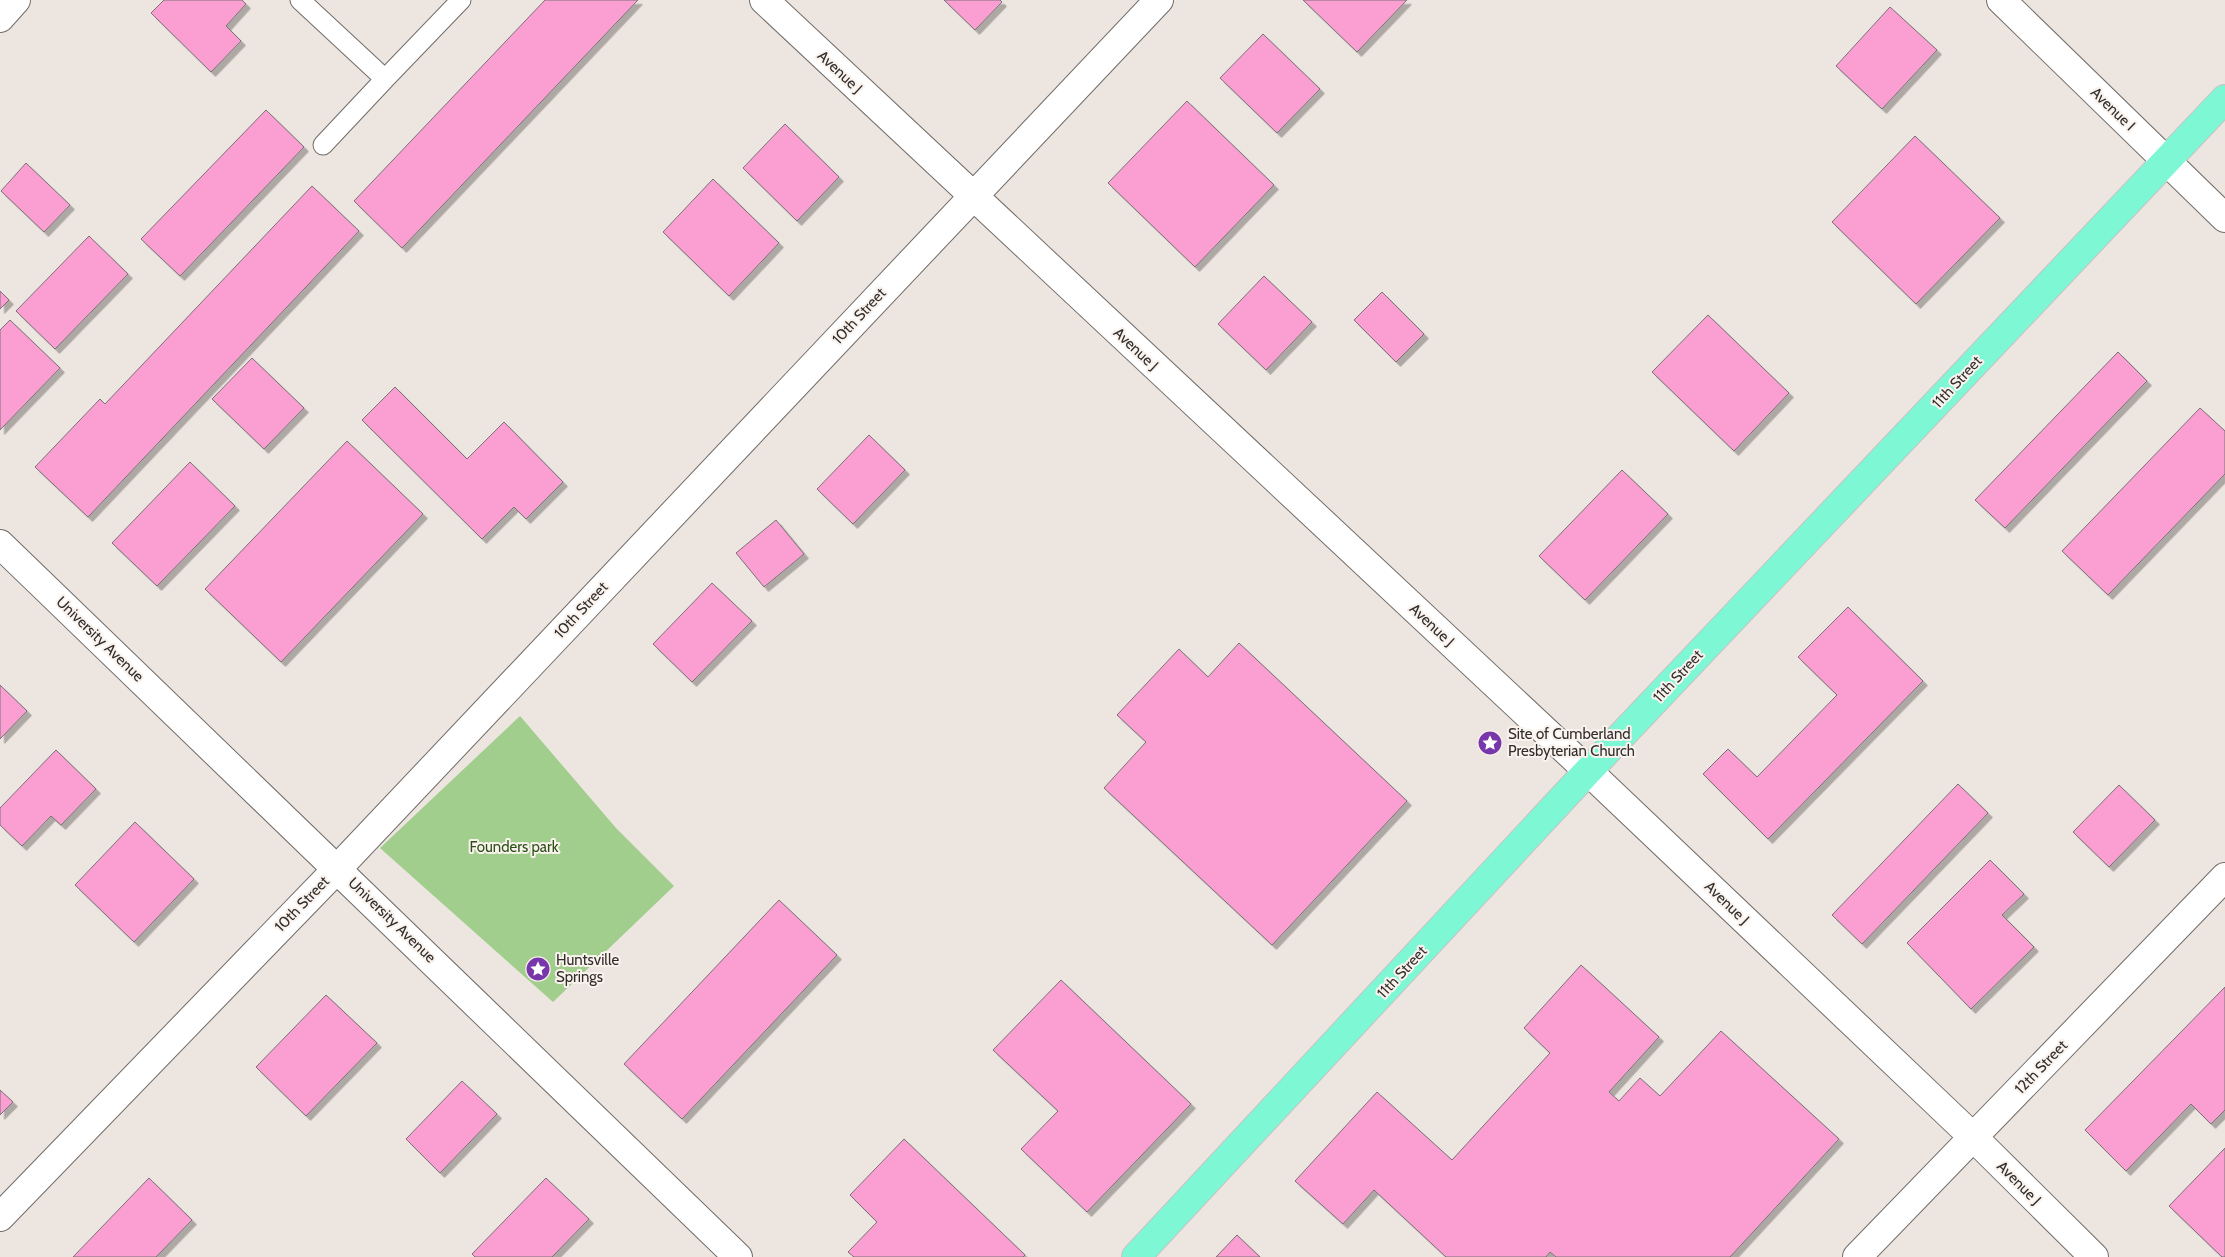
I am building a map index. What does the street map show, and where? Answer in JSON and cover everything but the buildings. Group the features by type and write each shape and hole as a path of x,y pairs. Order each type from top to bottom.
{"main road":[{"name":"11th Street","path":"1136,1257 1588,771 2225,99"}],"street":[{"path":"0,18 16,0"},
{"name":"Avenue J","path":"764,0 1588,771 1973,1136 2094,1257"},
{"name":"10th Street","path":"0,1217 338,868 1159,0"},
{"name":"Avenue I","path":"2001,0 2225,218"},
{"name":"University Avenue","path":"0,544 338,868 738,1257"},
{"name":"12th Street","path":"1857,1257 2225,877"}],"lane":[{"path":"300,0 385,79"},
{"path":"323,145 460,0"}],"green space":[{"name":"Founders park","path":"520,716 616,828 674,886 553,1002 380,848"}],"place":[{"name":"Site of Cumberland Presbyterian Church","path":"1490,743"},
{"name":"Huntsville Springs","path":"538,969"}]}
